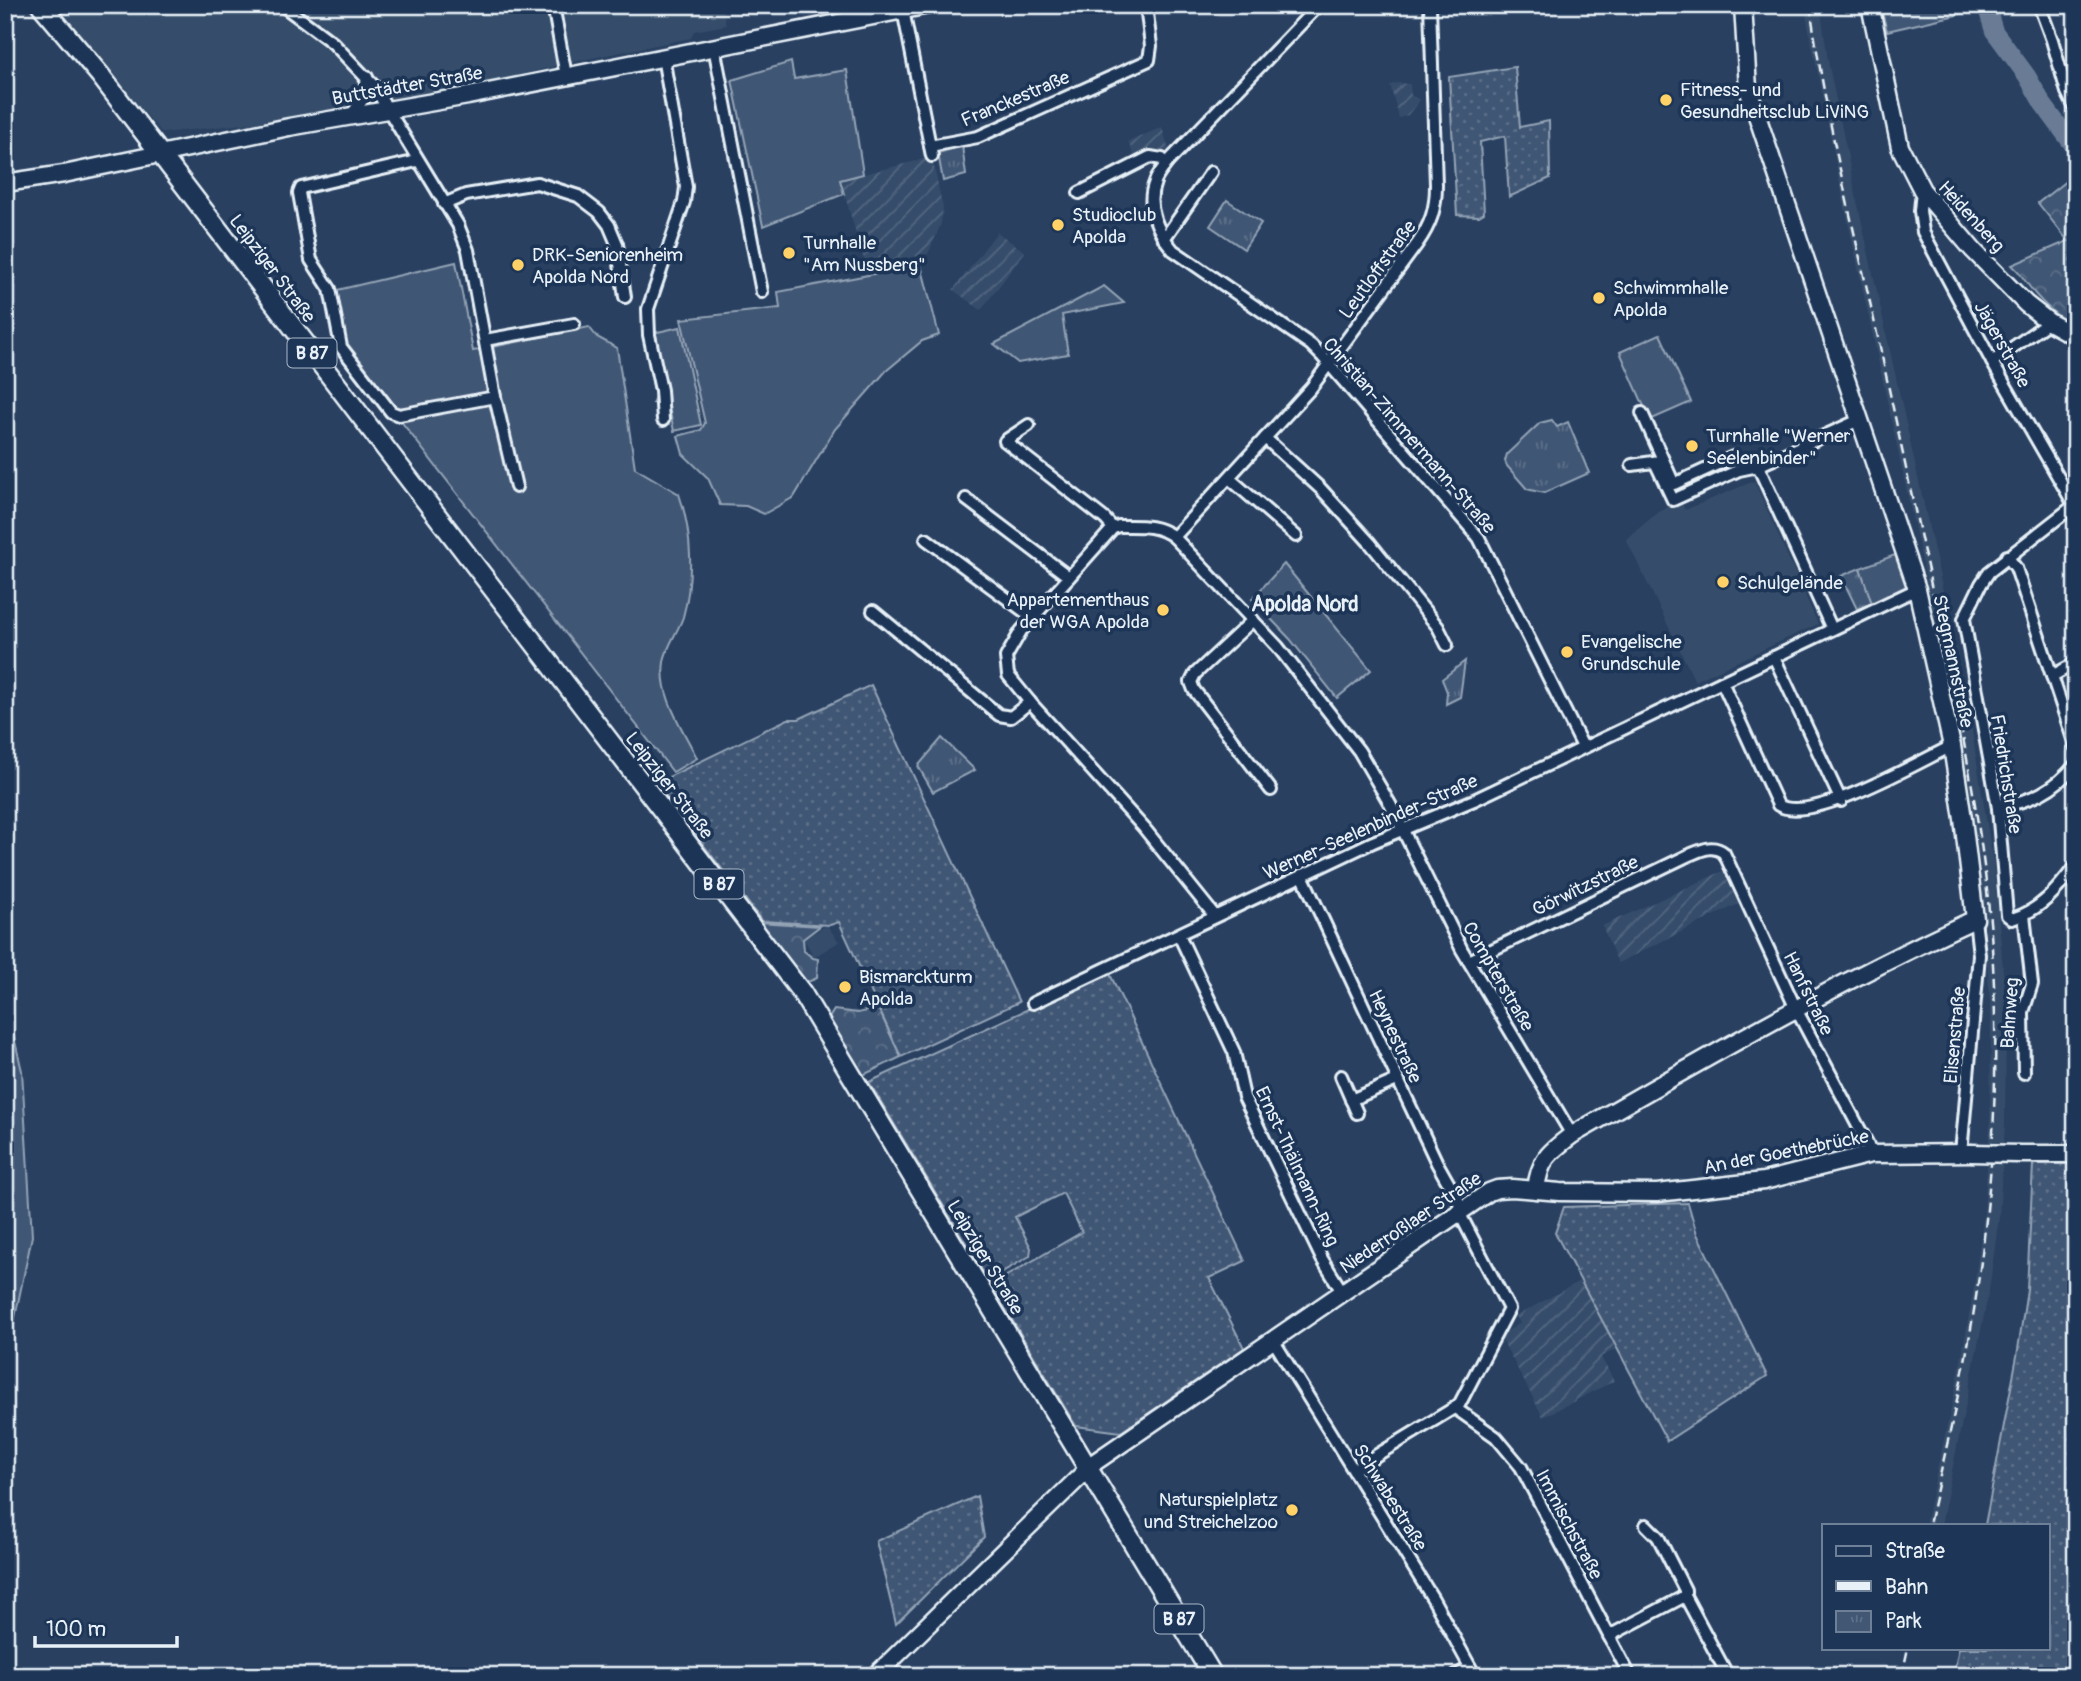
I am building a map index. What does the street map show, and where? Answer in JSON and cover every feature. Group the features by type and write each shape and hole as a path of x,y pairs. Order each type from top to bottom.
{"main road":[{"name":"Leipziger Straße","path":"41,5 100,75 802,993 1213,1676"},
{"name":"Stegmannstraße","path":"1743,5 1748,89 1917,589 1952,746 1975,919"},
{"name":"Heidenberg","path":"1870,5 1900,147 1922,190 1973,250 2026,304 2049,322 2076,337"},
{"name":"Buttstädter Straße","path":"5,183 64,174 158,153 916,7"},
{"path":"1536,1190 1539,1171 1546,1157 1572,1135 1796,1009 1901,953 1975,919"},
{"name":"An der Goethebrücke","path":"1536,1190 1627,1194 1701,1189 1764,1181 1871,1154 2076,1154"},
{"name":"Niederroßlaer Straße","path":"875,1676 1088,1468 1461,1211 1497,1189 1536,1190"}],"street":[{"path":"282,5 333,43 367,77 458,225 468,250 495,397 516,488"},
{"path":"553,5 566,76"},
{"name":"Franckestraße","path":"916,7 931,151 978,136 1149,60 1151,46 1146,5"},
{"path":"1211,172 1164,239 1156,222 1152,198 1154,182 1167,163 1319,5"},
{"name":"Leutloffstraße","path":"1174,537 1311,388 1427,231 1433,219 1436,194 1430,5"},
{"path":"2039,5 2067,92 2076,110"},
{"path":"714,47 762,292"},
{"path":"663,57 686,187 684,202 648,309 649,335 661,390 663,420"},
{"path":"351,116 364,98 367,77"},
{"path":"1079,193 1150,157 1162,159 1167,163"},
{"path":"417,161 300,188 311,260 330,289 341,347 391,412 399,415 495,397"},
{"path":"444,204 466,195 537,183 578,195 599,212 609,225 617,244 625,297"},
{"name":"Jägerstraße","path":"1922,190 1920,211 1923,232 1992,362 2075,506"},
{"name":"Christian-Zimmermann-Straße","path":"1164,239 1173,250 1311,345 1479,538 1583,747"},
{"path":"1992,362 2049,322"},
{"path":"485,340 575,324"},
{"path":"1642,413 1673,500 1739,470 1758,466 1859,420"},
{"path":"1029,425 1005,441 1113,528"},
{"path":"1265,438 1321,489 1370,543 1438,627 1447,645"},
{"path":"1659,461 1674,484 1733,457"},
{"path":"1632,465 1659,461"},
{"path":"1758,466 1832,629"},
{"path":"1230,478 1296,536"},
{"path":"966,499 1069,577"},
{"path":"2075,506 2007,556 2016,568 2076,748"},
{"path":"1214,915 1144,828 1008,674 1006,657 1011,646 1032,617 1113,528 1154,527 1165,530 1174,537 1253,620 1312,689 1377,778 1403,829"},
{"path":"926,538 1032,617"},
{"name":"Friedrichstraße","path":"2007,556 1980,584 1964,619 1998,808 2007,915 2011,919 2024,915"},
{"name":"Werner-Seelenbinder-Straße","path":"1033,1003 1214,915 1403,829 1465,804 1917,589"},
{"path":"873,611 999,715 1011,717 1030,702"},
{"path":"1253,620 1195,674 1191,682 1194,690 1271,790"},
{"path":"1774,657 1841,801"},
{"path":"2052,676 2076,663"},
{"path":"1722,682 1778,805 1783,808 1841,801 1952,746"},
{"path":"1998,808 2033,799 2065,778 2076,764"},
{"name":"Compterstraße","path":"1403,829 1469,961 1572,1135"},
{"name":"Görwitzstraße","path":"1469,961 1677,860 1711,847 1718,848"},
{"name":"Hanfstraße","path":"1718,848 1724,853 1796,1009 1871,1154"},
{"path":"2024,915 2045,901 2076,865"},
{"name":"Heynestraße","path":"1302,876 1397,1080 1459,1202 1462,1218 1509,1309 1455,1408"},
{"name":"Bahnweg","path":"2024,915 2032,984 2023,1012 2024,1073"},
{"name":"Elisenstraße","path":"1966,1153 1979,955 1975,919"},
{"name":"Ernst-Thälmann-Ring","path":"1179,934 1234,1052 1244,1097 1322,1259 1343,1293"},
{"path":"1341,1076 1357,1113"},
{"path":"1351,1100 1397,1080"},
{"name":"Schwabestraße","path":"1273,1340 1433,1599 1473,1672"},
{"path":"1353,1469 1455,1408"},
{"name":"Immischstraße","path":"1455,1408 1496,1437 1521,1467 1630,1676"},
{"path":"1646,1525 1658,1537 1685,1590 1685,1596 1728,1676"},
{"path":"1609,1636 1685,1596"},
{"path":"1456,1676 1473,1672"}],"shaded area":[{"path":"53,5 722,5 726,25 694,31 691,38 449,91 279,120 162,133"},
{"path":"1804,5 1820,5 1828,61 1857,201 1966,695 1993,861 2001,943 2006,1011 2005,1125 1999,1217 1989,1291 1941,1524 1925,1524 1958,1377 1974,1287 1984,1213 1990,1125 1991,1015 1980,862 1952,699 1844,203"},
{"path":"1410,84 1411,95 1420,100 1408,115 1399,118 1390,85"},
{"path":"1162,127 1169,150 1135,158 1128,142"},
{"path":"932,157 943,208 941,224 928,254 866,266 840,180"},
{"path":"997,232 1025,252 981,310 953,290"},
{"name":"Schulgelände","path":"1754,481 1818,624 1695,681 1626,539 1662,509 1681,502 1685,510"},
{"path":"1723,871 1738,904 1618,963 1602,926"},
{"path":"827,925 839,942 814,957 804,939"},
{"path":"1580,1281 1618,1348 1601,1357 1614,1381 1543,1417 1500,1336 1520,1323 1516,1316"}],"green space":[{"path":"1880,5 1976,5 1978,10 1887,31"},
{"path":"791,62 794,79 847,70 863,174 840,180 844,194 763,226 732,80"},
{"path":"1515,67 1520,127 1549,121 1550,178 1509,197 1505,136 1480,142 1484,213 1479,216 1457,215 1449,77"},
{"path":"962,146 966,175 943,181 938,153"},
{"path":"2076,173 2076,328 2042,302 2012,265 2068,241 2038,203"},
{"path":"1227,200 1261,223 1244,249 1210,226"},
{"path":"456,262 473,351 589,327 597,337 617,348 635,468 679,494 689,539 687,602 681,623 665,656 663,675 673,712 697,758 673,772 345,349 333,291"},
{"path":"921,265 939,335 922,341 886,371 835,429 794,497 764,514 746,506 720,505 708,478 683,454 678,436 701,430 705,423 681,319 780,308 778,292"},
{"path":"1104,286 1124,303 1062,315 1068,354 1018,363 994,344"},
{"path":"680,327 701,425 674,431 653,333"},
{"path":"1660,334 1691,402 1650,420 1620,352"},
{"path":"1552,420 1557,427 1568,422 1589,473 1544,493 1527,489 1505,461 1507,454 1540,423"},
{"path":"1895,555 1906,586 1904,590 1872,604 1860,568"},
{"path":"1284,564 1371,670 1337,698 1290,639 1252,599"},
{"path":"1860,568 1872,604 1857,609 1841,576"},
{"path":"1465,661 1460,697 1446,704 1447,692 1442,679"},
{"path":"871,685 1019,1002 901,1057 839,922 830,925 762,921 656,783 788,719 799,719"},
{"path":"942,738 975,770 933,792 918,766"},
{"path":"758,922 820,926 803,939 804,951 818,959 817,978 803,984"},
{"path":"1109,972 1245,1261 1209,1278 1244,1348 1121,1432 1076,1426 991,1285 1082,1232 1063,1193 1015,1217 1031,1248 1030,1256 988,1280 869,1082"},
{"path":"5,999 22,1071 32,1236 5,1365"},
{"path":"878,1008 901,1057 861,1076 829,1018 834,1010 858,1013"},
{"path":"2033,1164 2076,1164 2076,1676 1953,1676 1959,1650 2050,1650 2050,1524 1985,1524 2027,1290"},
{"path":"1688,1203 1697,1234 1767,1376 1667,1441 1555,1233 1564,1207"},
{"path":"977,1496 984,1537 896,1624 876,1541"}],"waterway":[{"path":"1986,5 1994,31 2076,149"},
{"path":"645,340 655,396 653,403"}],"railway":[{"path":"1810,5 1833,134 1964,744 1979,831 1990,920 1995,1006 1995,1087 1987,1209 1967,1349 1929,1524"},
{"path":"1902,1676 1908,1650"}],"place":[{"name":"Fitness- und Gesundheitsclub LiViNG","path":"1666,100"},
{"name":"Studioclub Apolda","path":"1058,225"},
{"name":"Turnhalle \"Am Nussberg\"","path":"789,253"},
{"name":"DRK-Seniorenheim Apolda Nord","path":"518,265"},
{"name":"Schwimmhalle Apolda","path":"1599,298"},
{"name":"Turnhalle \"Werner Seelenbinder\"","path":"1692,446"},
{"name":"Schulgelände","path":"1723,582"},
{"name":"Appartementhaus der WGA Apolda","path":"1163,610"},
{"name":"Evangelische Grundschule","path":"1567,652"},
{"name":"Bismarckturm Apolda","path":"845,987"},
{"name":"Naturspielplatz und Streichelzoo","path":"1292,1510"}],"district":[{"name":"Apolda Nord","path":"1305,604"}]}
